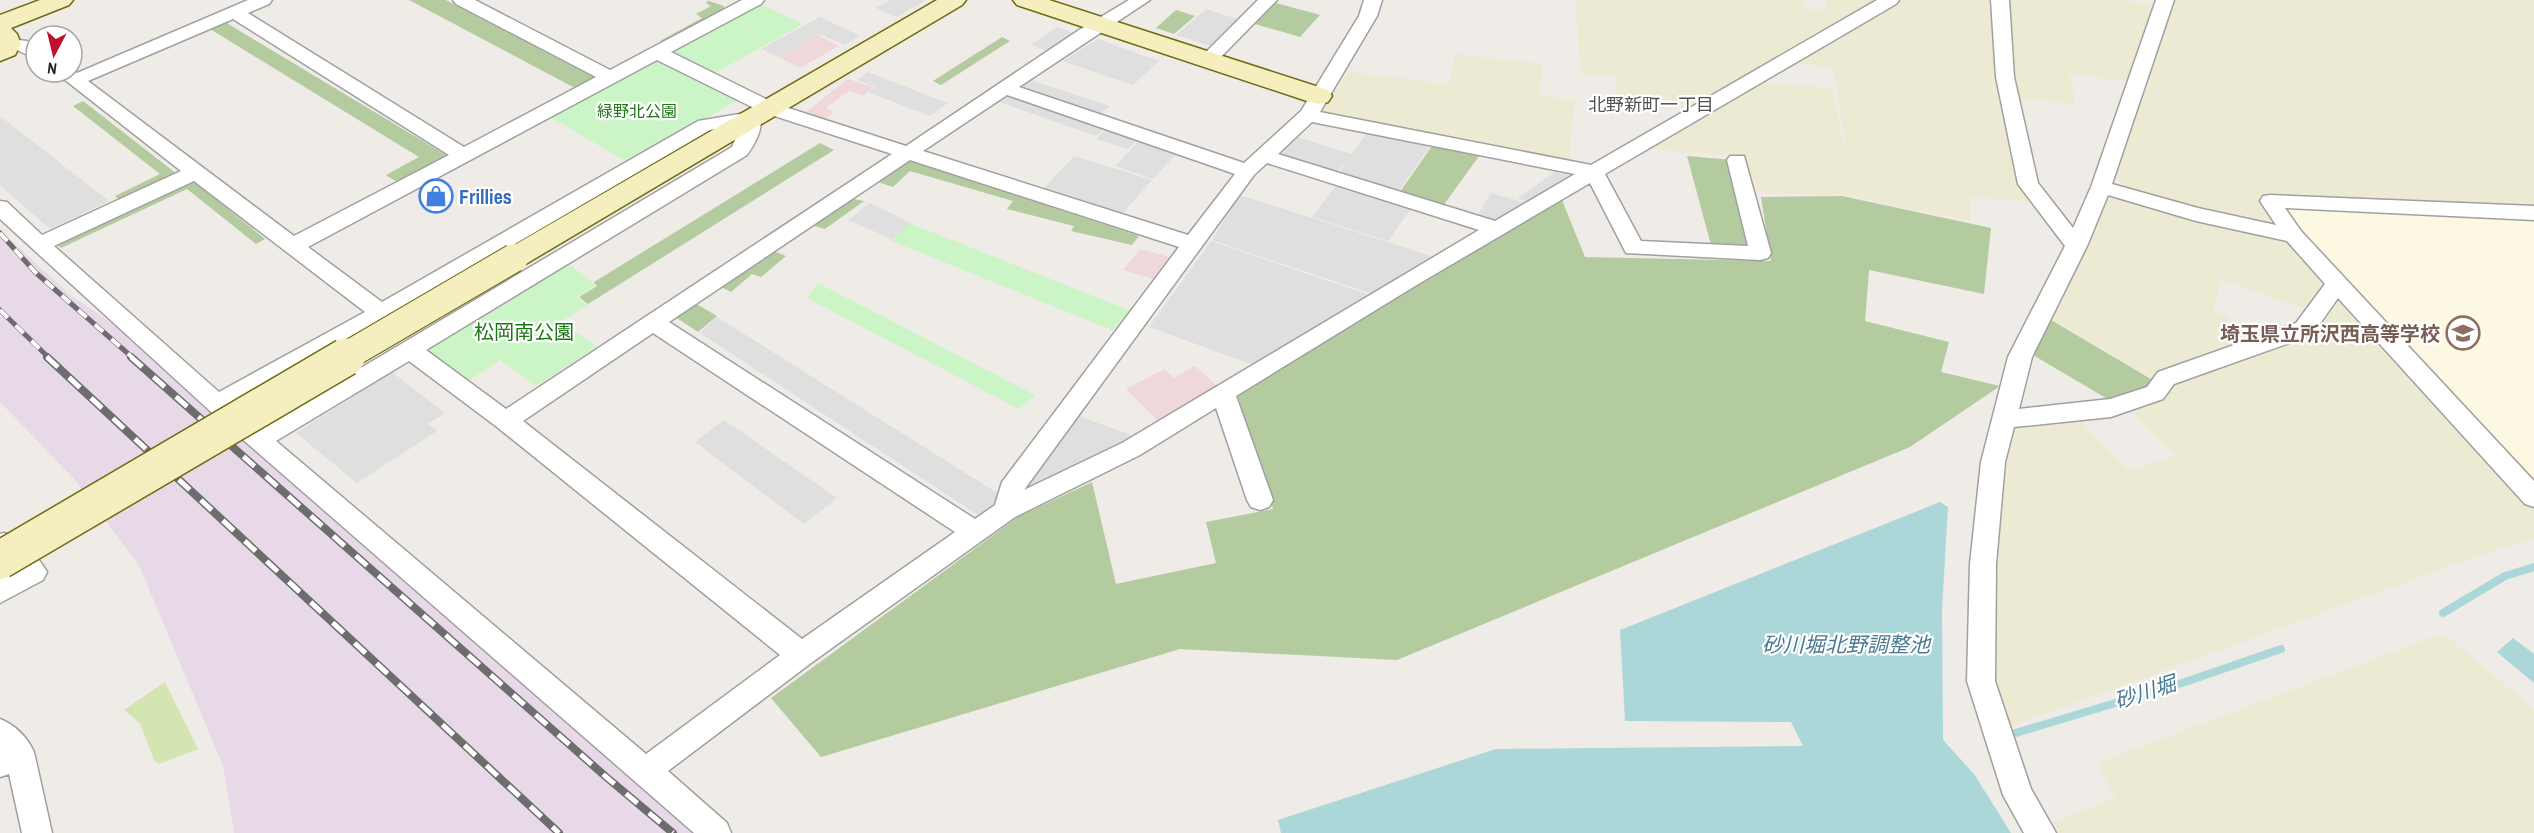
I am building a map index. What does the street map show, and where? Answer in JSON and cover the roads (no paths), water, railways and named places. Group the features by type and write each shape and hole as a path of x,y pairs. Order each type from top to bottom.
{"street":[{"path":"2,39 61,0"},
{"path":"84,70 263,0"},
{"path":"462,0 610,77"},
{"path":"0,560 954,0"},
{"path":"1025,0 1208,60 1373,130 1594,172"},
{"path":"506,421 1005,87 1141,0"},
{"path":"1208,60 1268,0"},
{"path":"1006,510 1011,489 1192,244 1256,163 1314,105 1327,87 1368,16 1373,0"},
{"path":"649,774 658,762 801,655 1006,510 1131,449 1397,287 1890,0"},
{"path":"2000,0 2005,77 2028,184 2076,246"},
{"path":"2041,833 2018,795 1981,681 1983,564 1993,462 2020,357 2076,246 2101,187 2165,0"},
{"path":"293,246 610,77 743,2"},
{"path":"234,12 463,155"},
{"path":"2,39 24,47"},
{"path":"656,52 760,113 908,153 1192,244"},
{"path":"80,84 380,312"},
{"path":"1005,87 1256,163 1499,229"},
{"path":"217,404 305,356 705,125 760,113"},
{"path":"259,440 343,387 410,350 740,151 760,113"},
{"path":"1594,172 1634,248 1760,253 1737,160"},
{"path":"39,245 196,172"},
{"path":"2101,187 2192,213 2294,236"},
{"path":"2534,213 2270,201 2294,236 2534,497"},
{"path":"0,207 39,245 217,404 716,833"},
{"path":"2004,419 2111,408 2155,393 2166,378 2304,329 2338,282"},
{"path":"653,322 975,532"},
{"path":"410,350 506,421 801,655"},
{"path":"1222,393 1260,500"},
{"path":"0,539 34,572 0,592"},
{"path":"6,749 37,833"}],"water":[{"name":"砂川堀北野調整池","path":"1940,502 1948,507 1942,609 1943,740 1974,774 2011,833 1281,833 1278,820 1496,749 1803,746 1791,722 1625,721 1620,630"},
{"path":"2513,638 2534,654 2534,683 2497,652"}],"waterway":[{"name":"砂川堀","path":"2443,613 2505,576 2534,567"},
{"name":"砂川堀","path":"2009,735 2185,682 2281,649"}],"railway":[{"path":"0,233 35,272 133,358"},
{"path":"0,310 49,358"},
{"path":"47,357 559,833"},
{"path":"131,357 605,776 673,833"}],"place":[{"name":"Frillies","path":"436,196"},
{"name":"埼玉県立所沢西高等学校","path":"2463,333"}],"district":[{"name":"北野新町一丁目","path":"1651,104"}],"park label":[{"name":"緑野北公園","path":"637,111"},
{"name":"松岡南公園","path":"524,331"}]}
